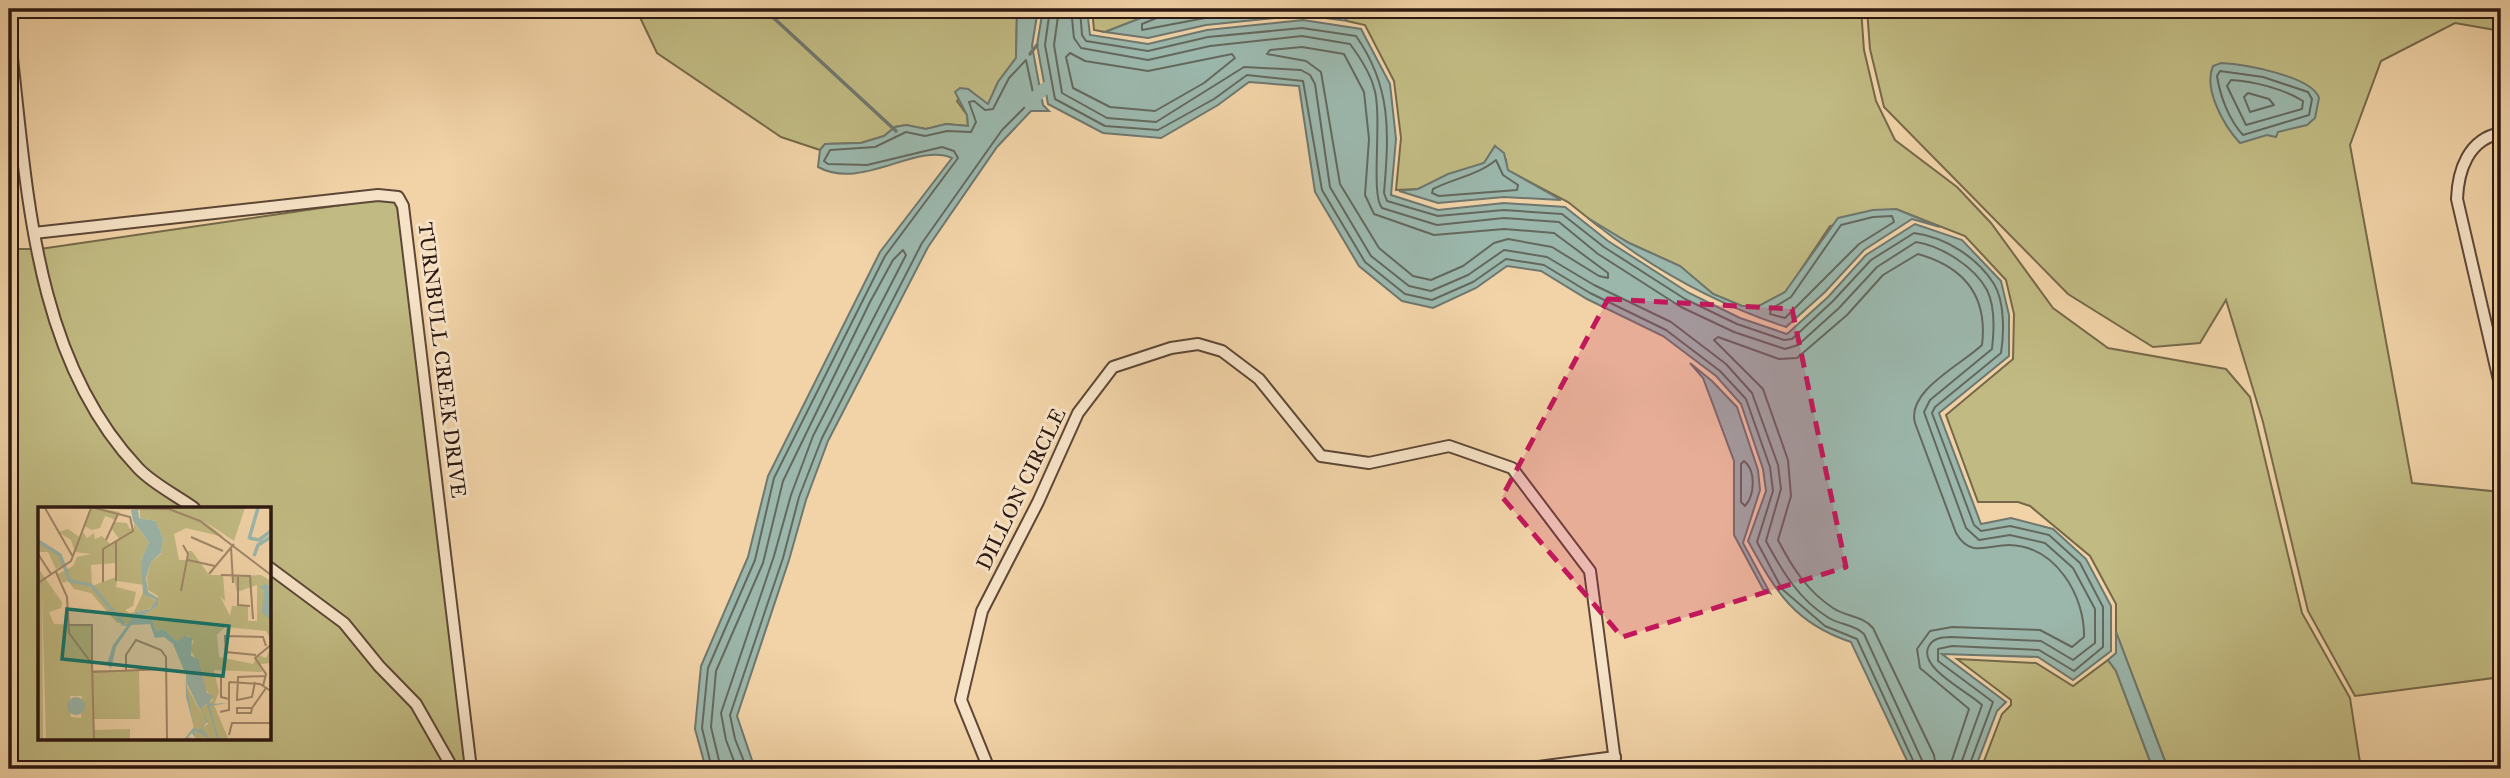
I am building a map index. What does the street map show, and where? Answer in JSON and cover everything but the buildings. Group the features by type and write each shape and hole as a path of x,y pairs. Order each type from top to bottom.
{"street":[{"path":"9,32 34,233 53,316 68,361 139,469 191,507"},
{"path":"2501,133 2479,143 2465,159 2458,174 2457,199 2501,389"},
{"name":"TURNBULL CREEK DRIVE","path":"34,233 378,195 398,197 403,205 415,298 471,769"},
{"name":"DILLON CIRCLE","path":"989,769 961,700 982,611 1038,502 1078,413 1113,367 1155,351 1198,344 1222,351 1259,379 1321,456 1369,463 1449,446 1512,468 1590,571 1616,769"},
{"path":"271,569 344,623 379,666 416,704 453,769"},
{"path":"1523,769 1615,757"}],"highlighted area":[{"path":"1608,299 1792,309 1846,567 1622,637 1502,497"}],"shaded area":[{"path":"636,9 1017,9 1016,58 998,82 988,105 968,89 957,101 967,115 968,126 946,124 926,129 906,125 895,127 884,136 861,143 825,144 820,150 781,137 657,53"},
{"path":"1092,9 1164,9 1105,32 1094,30"},
{"path":"1337,9 1861,9 1864,50 1876,101 1895,140 1957,187 1991,223 2053,308 2108,348 2226,369 2250,397 2302,613 2350,698 2361,769 2168,769 2116,632 2116,604 2090,556 2030,506 2018,502 1978,502 1946,415 2013,359 2014,314 2006,280 1965,236 1896,209 1830,226 1786,292 1759,306 1742,306 1713,294 1680,266 1598,226 1568,202 1507,170 1506,160 1495,146 1484,163 1418,189 1396,190 1401,138 1394,81 1365,25 1347,21"},
{"path":"1867,9 2501,9 2501,31 2455,23 2381,61 2350,145 2412,483 2501,492 2501,677 2355,696 2308,611 2263,422 2226,300 2200,343 2153,347 2068,294 1884,107 1870,49"},
{"path":"396,197 473,769 9,769 9,249 40,249"},
{"path":"1957,659 2036,663 2073,686 2108,660 2116,671 2153,769 1981,769 2002,714 2011,705 2011,700"}],"water":[{"path":"1017,9 1038,9 1032,46 1043,105 1049,111 1031,111 997,147 928,247 828,441 806,500 737,716 755,769 706,769 695,729 701,666 748,557 768,476 880,252 952,158 922,156 871,170 835,173 818,167 820,150 825,144 861,143 884,136 895,127 906,125 926,129 946,124 968,126 967,115 955,92 960,88 968,89 988,104 998,82 1016,58"},
{"path":"1043,9 1087,9 1090,35 1148,44 1207,30 1303,20 1361,29 1390,84 1396,139 1391,195 1438,210 1504,203 1565,207 1608,241 1689,293 1740,318 1787,334 1828,297 1866,255 1915,224 1962,240 2001,281 2009,315 2009,356 1939,413 1981,524 2011,518 2053,529 2086,559 2111,606 2111,651 2073,680 2038,657 1942,654 2006,702 1997,711 1975,769 1911,769 1851,642 1815,625 1789,604 1768,576 1748,541 1766,491 1763,469 1741,404 1716,376 1663,336 1587,299 1541,271 1507,266 1476,288 1433,308 1402,301 1359,266 1315,192 1299,86 1249,82 1218,105 1161,138 1103,133 1048,104 1037,45"},
{"path":"1164,9 1337,9 1347,21 1303,15 1206,25 1148,38 1105,32"},
{"path":"2221,63 2260,69 2304,83 2314,90 2319,98 2315,118 2307,125 2278,132 2276,137 2267,135 2240,143 2222,117 2213,96 2213,66"},
{"path":"1495,146 1504,153 1508,170 1561,200 1504,197 1438,203 1399,191 1418,189 1448,174 1484,163"},
{"path":"1896,209 1940,227 1912,219 1864,250 1825,292 1786,327 1733,307 1682,282 1634,252 1588,218 1629,243 1680,266 1713,294 1742,306 1759,306 1785,292 1838,218 1873,210"},
{"path":"1690,363 1737,407 1758,470 1760,490 1743,543 1770,593 1763,589 1734,535 1734,461 1703,378"},
{"path":"2116,632 2168,769 2153,769 2116,671 2108,660 2116,653"}],"waterway":[{"path":"764,9 896,131"},
{"path":"1030,54 1037,45"},
{"path":"1029,103 1045,88"}]}
